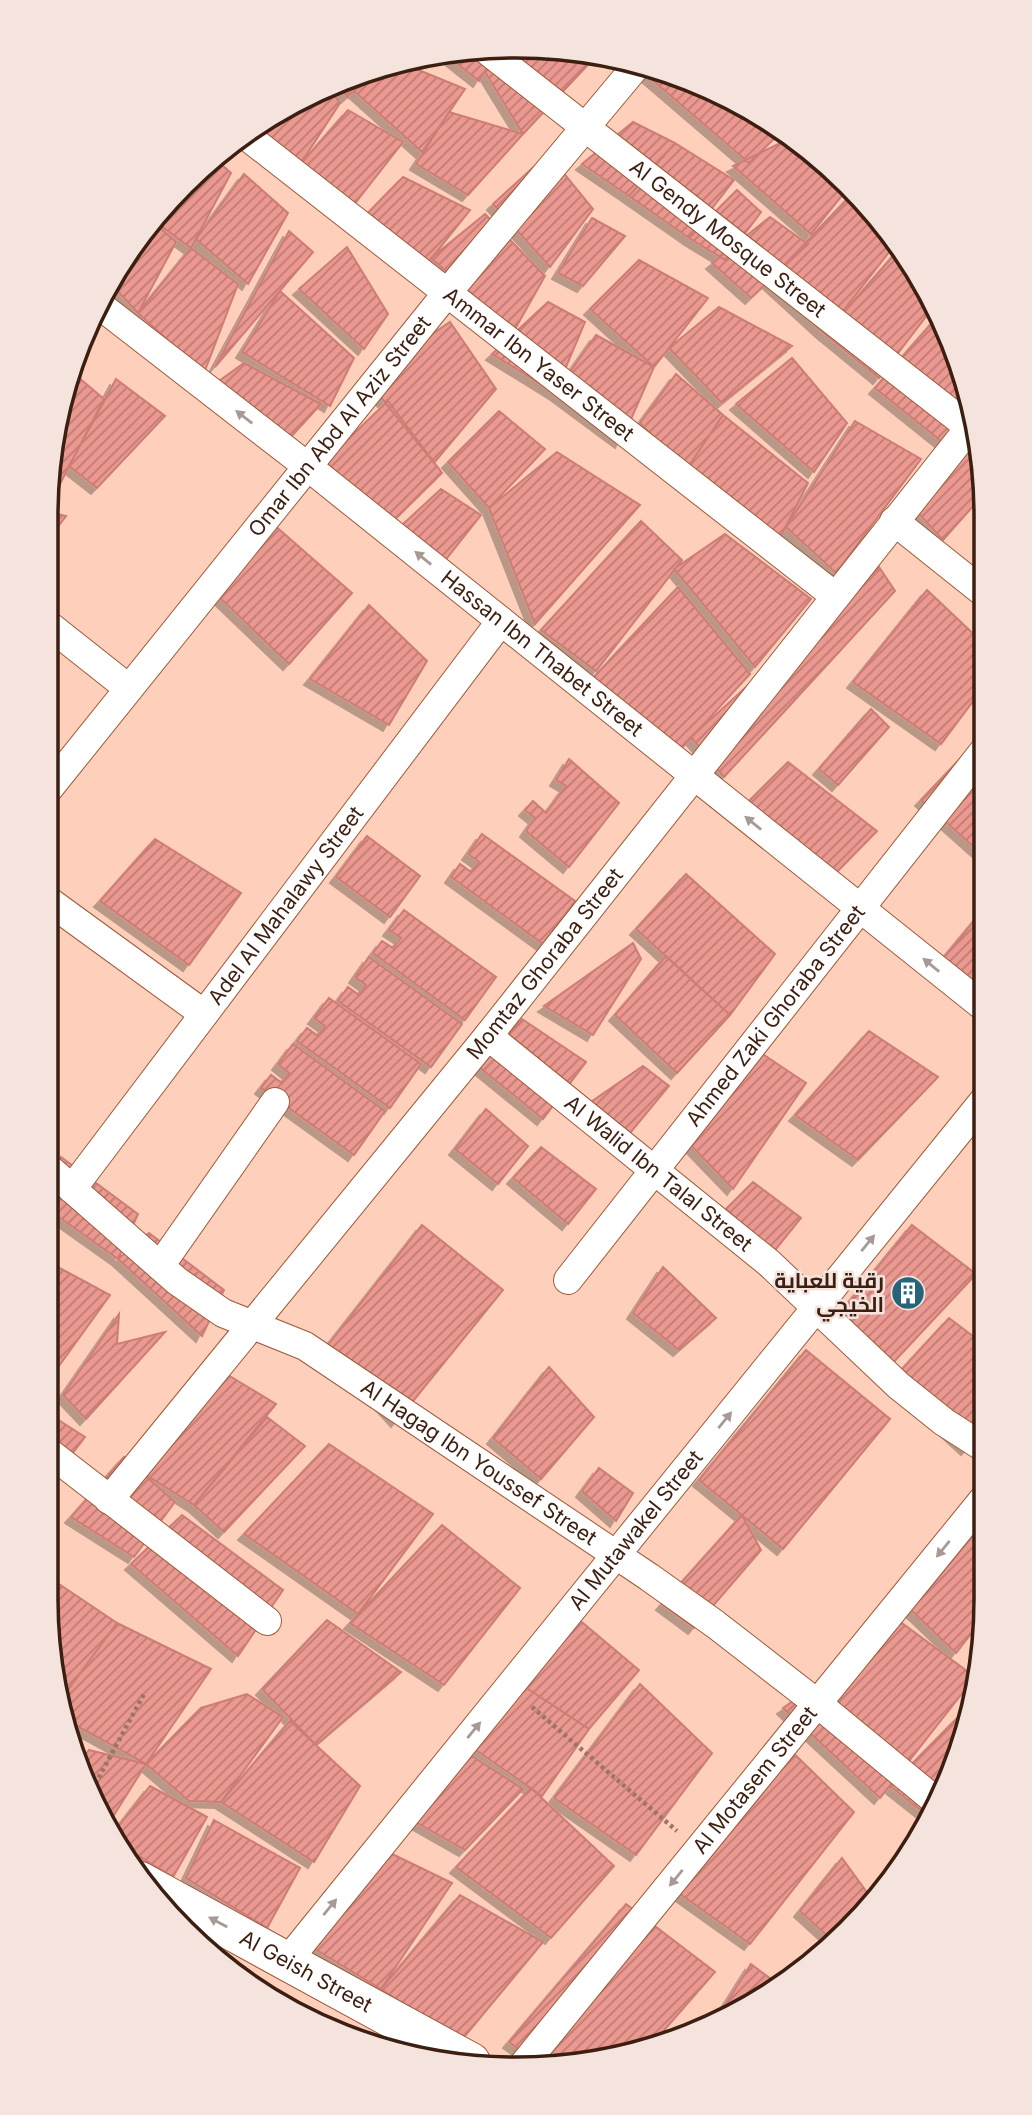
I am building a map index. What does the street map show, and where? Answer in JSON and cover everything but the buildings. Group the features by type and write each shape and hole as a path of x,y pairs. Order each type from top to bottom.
{"main road":[{"name":"Al Geish Street","path":"166,1895 454,2053"}],"street":[{"name":"Al Gendy Mosque Street","path":"498,59 963,417"},
{"name":"Omar Ibn Abd Al Aziz Street","path":"58,777 447,293 631,72"},
{"name":"Ammar Ibn Yaser Street","path":"253,141 835,596"},
{"name":"Hassan Ibn Thabet Street","path":"106,310 307,466 974,999"},
{"name":"Momtaz Ghoraba Street","path":"109,1500 488,1036 966,432"},
{"path":"894,521 974,585"},
{"name":"Adel Al Mahalawy Street","path":"72,1189 501,621"},
{"path":"58,633 128,688"},
{"name":"Ahmed Zaki Ghoraba Street","path":"568,1280 974,765"},
{"path":"58,908 204,1014"},
{"name":"Al Walid Ibn Talal Street","path":"488,1036 769,1263 899,1386 944,1422 974,1441"},
{"path":"160,1266 275,1102"},
{"name":"Al Mutawakel Street","path":"288,1960 974,1113"},
{"name":"Al Hagag Ibn Youssef Street","path":"58,1177 199,1298 251,1326 287,1337 305,1346 694,1608 818,1704 930,1796"},
{"path":"58,1460 267,1621"},
{"name":"Al Motasem Street","path":"530,2057 974,1511"}],"path":[{"path":"509,1687 699,1850"},
{"path":"96,1782 145,1693"}],"place":[{"name":"رقية للعباية الخيجي","path":"908,1293"}]}
